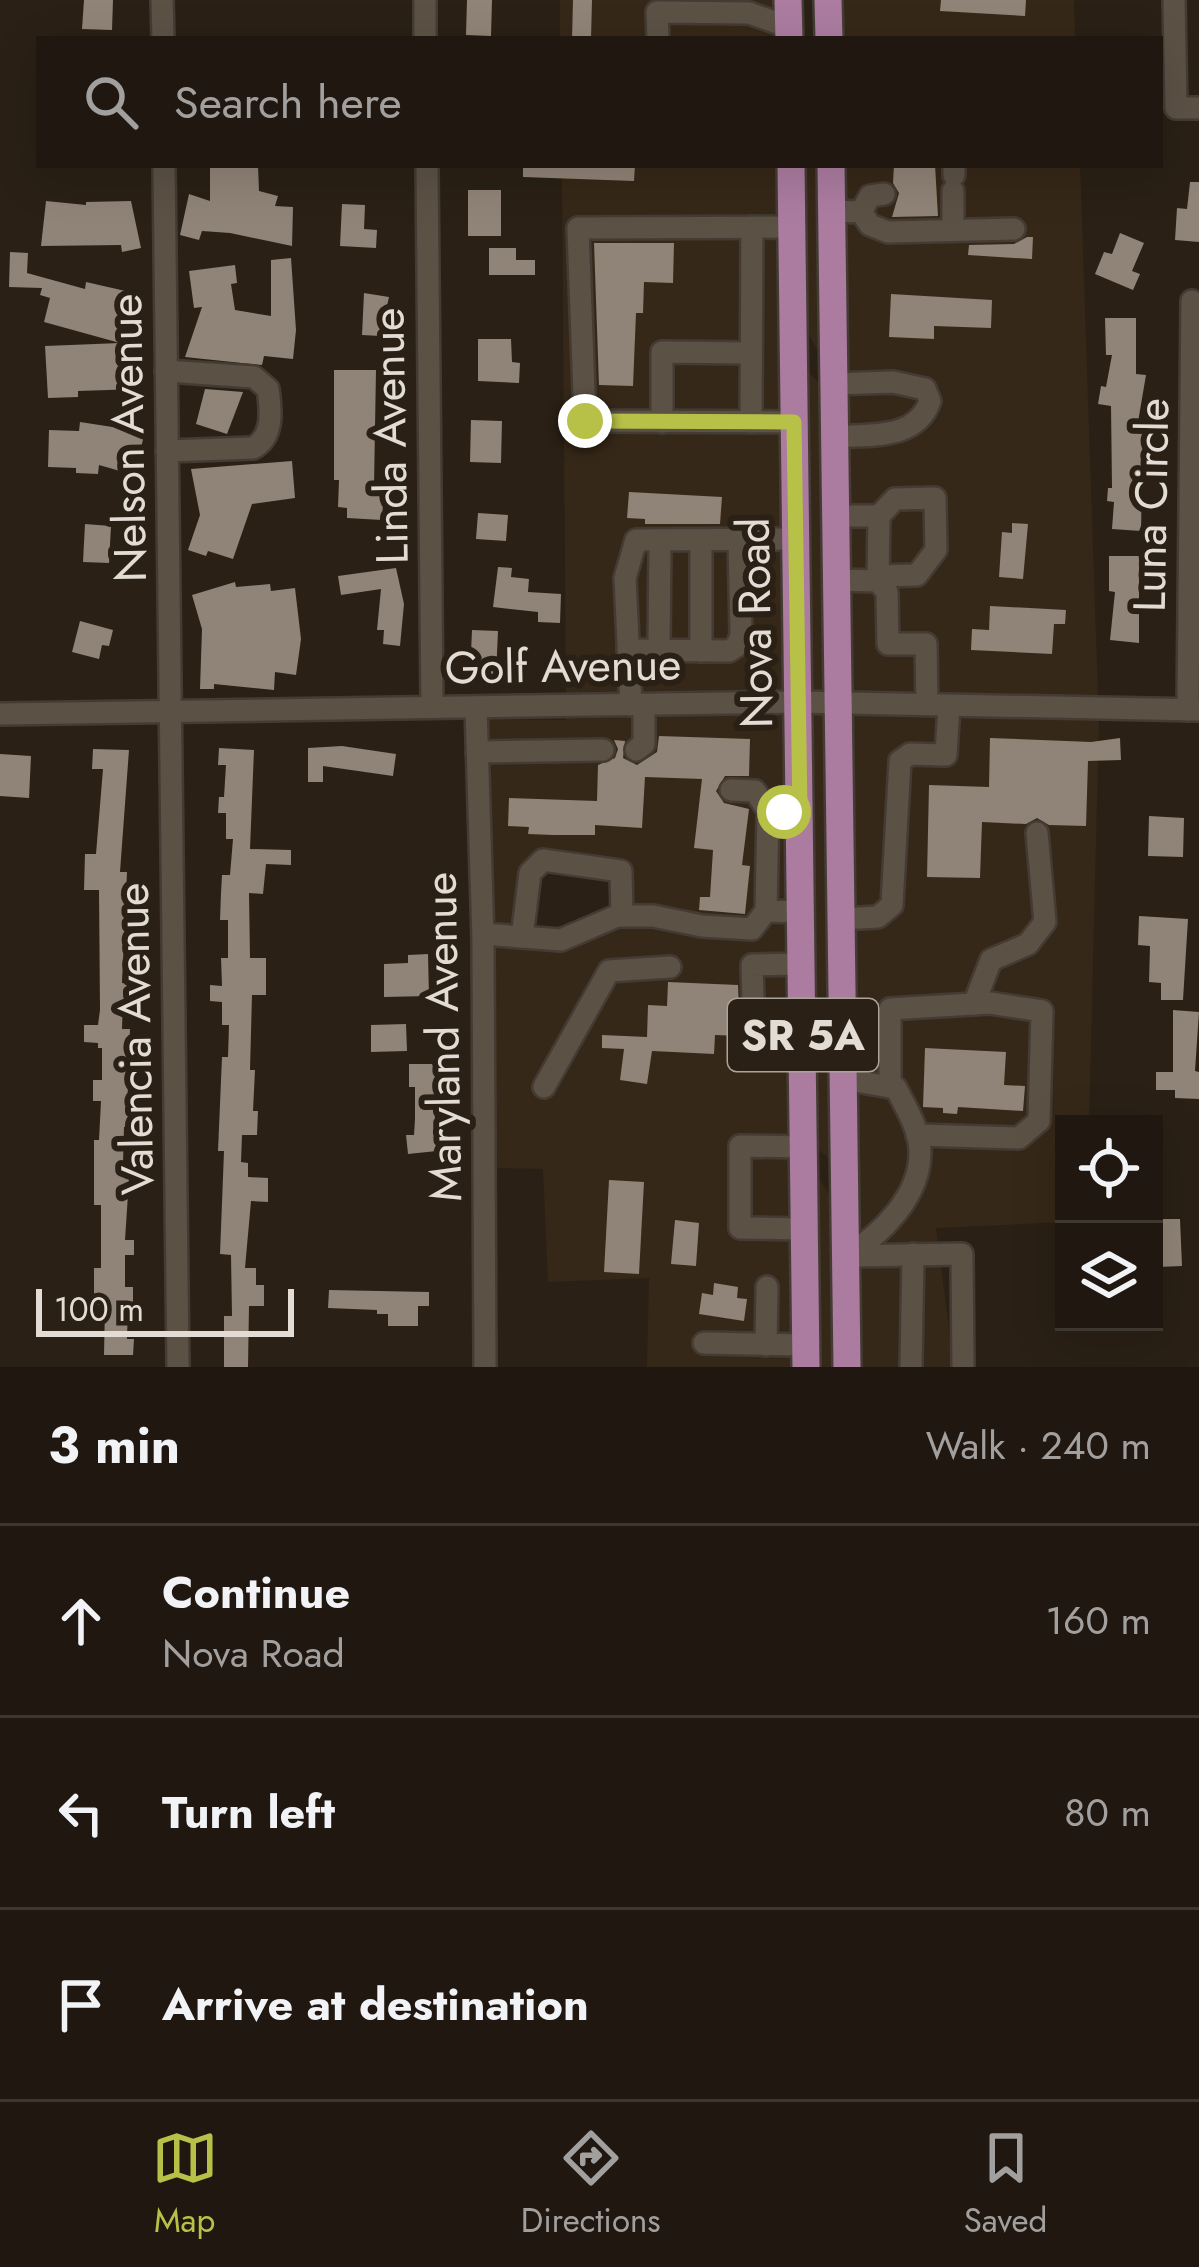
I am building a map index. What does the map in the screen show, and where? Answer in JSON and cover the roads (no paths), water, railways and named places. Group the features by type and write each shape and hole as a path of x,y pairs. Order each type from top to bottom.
{"main road":[{"path":"828,0 829,36"},
{"name":"Nova Road","path":"791,168 806,1356"},
{"name":"SR 5A","path":"831,168 838,702"},
{"path":"793,326 809,359 834,384"},
{"name":"Nova Road","path":"838,702 847,1367"},
{"path":"804,1149 826,1168 845,1200"}],"street":[{"path":"162,0 163,36"},
{"path":"425,0 425,36"},
{"path":"1174,0 1175,109 1199,108"},
{"path":"658,36 657,12 664,6 748,6 793,26"},
{"path":"748,6 750,36"},
{"name":"Nelson Avenue","path":"164,168 170,710"},
{"name":"Linda Avenue","path":"427,168 432,706"},
{"path":"953,230 954,177"},
{"path":"861,212 870,196 884,194"},
{"path":"831,211 861,212"},
{"path":"861,212 870,225 888,232 1014,229"},
{"path":"751,422 752,227"},
{"path":"792,227 578,228 585,421 794,422"},
{"name":"Luna Circle","path":"1192,301 1194,710"},
{"path":"662,422 662,352 751,352"},
{"path":"166,371 254,377 268,389 270,404 269,427 262,443 253,448 167,451"},
{"path":"834,384 912,383 925,389 930,401 919,419 899,432 834,436"},
{"path":"836,580 878,579 917,575 936,550 935,498 895,499 879,516 878,579 887,592 888,644 926,644 946,755 910,754 900,761 892,904 878,917 841,919"},
{"path":"836,516 879,516"},
{"path":"628,650 729,651 737,646 741,635 739,539"},
{"path":"636,750 644,744 628,650 625,578 637,540 796,539"},
{"path":"659,651 660,540"},
{"path":"701,540 701,651"},
{"name":"Golf Avenue","path":"0,714 798,702 1194,710"},
{"name":"Maryland Avenue","path":"476,707 483,934 485,1367"},
{"name":"Valencia Avenue","path":"170,710 178,1367"},
{"path":"477,752 604,749"},
{"path":"483,934 561,940 622,916 752,929 766,911 768,811 755,791 731,790"},
{"path":"768,811 800,812"},
{"path":"974,1004 991,959 1028,944 1045,922 1036,833"},
{"path":"522,937 530,873 543,860 621,871 622,916"},
{"path":"766,911 801,912"},
{"path":"802,964 752,965 754,1032 803,1031"},
{"path":"544,1087 609,970 670,967"},
{"path":"890,1087 890,1009 974,1004 1042,1011 1039,1121 1019,1138 917,1136"},
{"path":"843,1078 896,1088 920,1154 900,1209 873,1240 846,1256"},
{"path":"804,1149 740,1146 740,1228 805,1229"},
{"path":"911,1367 913,1254"},
{"path":"846,1256 962,1254 963,1367"},
{"path":"766,1345 767,1287"},
{"path":"704,1343 766,1345 806,1356"}]}
